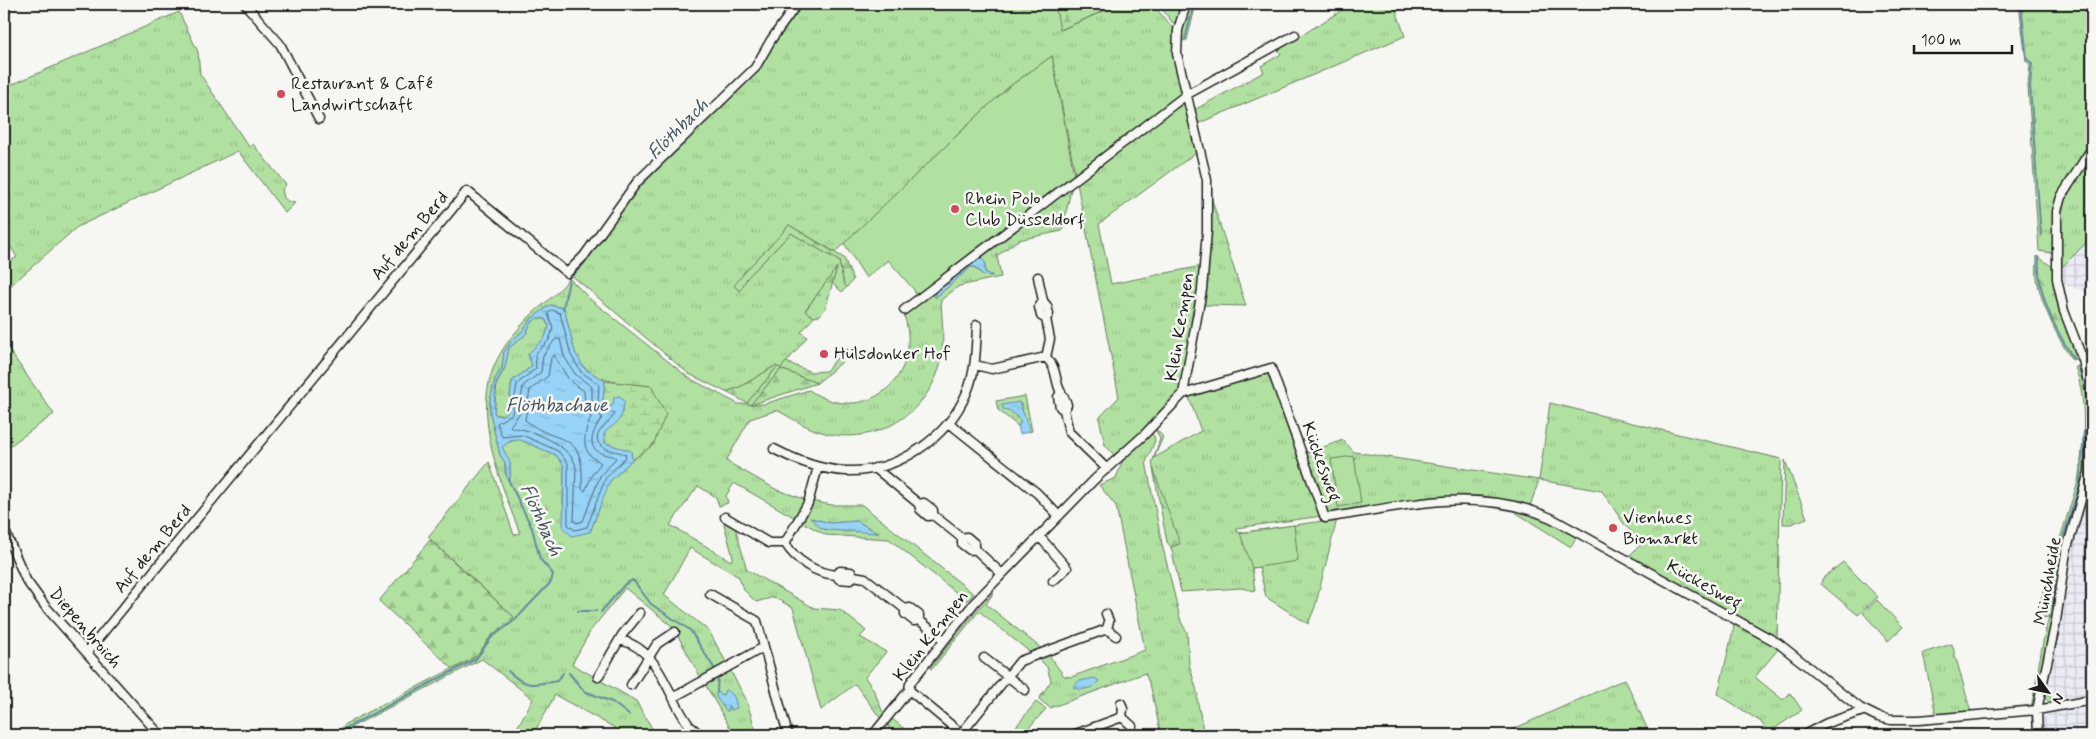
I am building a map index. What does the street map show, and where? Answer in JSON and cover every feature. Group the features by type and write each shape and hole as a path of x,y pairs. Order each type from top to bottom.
{"street":[{"path":"245,4 280,44 319,119"},
{"name":"Auf dem Berd","path":"86,652 467,191 567,274 584,256 637,182 755,68 771,40 797,4"},
{"name":"Klein Kempen","path":"873,735 908,690 910,683 975,602 1183,394 1202,290 1208,200 1208,180 1186,95 1176,42 1186,4"},
{"path":"904,310 1186,95 1294,35"},
{"name":"Münchheide","path":"2038,735 2037,710 2056,620 2066,552 2088,472 2092,399 2083,360 2064,311 2057,279 2057,211 2061,197 2092,148"},
{"path":"1038,277 1042,301 1047,306 1049,314 1046,319 1050,339 1046,357"},
{"path":"774,449 800,462 847,472 875,468 901,460 930,442 949,423 967,393 975,365 977,325"},
{"path":"975,365 992,369 1046,357"},
{"path":"1046,357 1055,368 1061,392 1065,396 1067,405 1064,410 1069,432 1107,469"},
{"name":"Kückesweg","path":"1183,394 1271,368 1325,518 1456,499 1488,501 1528,508 1550,518 1778,643 1863,710 1881,718 1904,720 2037,710 2092,700"},
{"path":"949,423 1037,493 1059,516"},
{"path":"785,543 808,503 818,467"},
{"path":"875,468 919,504 924,503 933,510 934,515 962,538 967,537 975,544 975,549 1002,574"},
{"path":"725,517 769,543 785,543"},
{"name":"Diepenbroich","path":"4,529 26,580 45,606 160,735"},
{"path":"1039,536 1067,568 1053,581"},
{"path":"785,543 796,558 822,573 836,575 840,571 851,572 854,576 865,578 905,609 910,608 919,615 919,620 944,640"},
{"path":"710,594 757,621 788,735"},
{"path":"598,677 620,640 640,613"},
{"path":"1106,614 1108,621 1107,629"},
{"path":"1107,629 1116,636"},
{"path":"908,690 962,735 1020,661 1107,629"},
{"path":"631,685 660,641 674,632"},
{"path":"620,640 629,642 656,666 690,726 700,735"},
{"path":"674,697 764,647"},
{"path":"984,658 1025,690"},
{"path":"1121,703 1124,709 1122,717"},
{"path":"1804,735 1827,723 1863,710"},
{"path":"1122,717 1132,726"},
{"path":"1073,735 1122,717"},
{"path":"690,726 690,735"}],"shaded area":[{"path":"2092,237 2092,294 2061,283 2059,270"},
{"path":"2092,462 2092,695 2054,702 2045,690 2059,632 2071,548 2086,496"},
{"path":"2092,706 2092,735 2040,735 2039,728 2042,718 2051,713"}],"green space":[{"path":"800,4 1055,4 1061,30 1119,4 1152,4 1175,30 1175,65 1182,92 1180,103 1186,105 1197,152 1099,224 1111,284 1202,266 1183,387 1160,415 1114,455 1105,445 1099,418 1119,397 1052,56 1010,86 990,104 835,252 789,225 768,251 743,273 740,290 747,278 791,233 839,261 844,284 847,287 842,292 832,283 837,269 805,310 814,317 801,332 807,337 781,369 775,366 740,387 726,392 689,374 570,274 630,193 716,109 768,47"},
{"path":"1055,4 1119,4 1060,30"},
{"path":"1158,4 1183,4 1178,21 1173,23"},
{"path":"1188,4 1196,4 1187,40 1179,42"},
{"path":"1352,4 1394,4 1405,36 1197,124 1194,110 1264,72 1261,66 1281,54 1278,50"},
{"path":"2019,4 2092,4 2092,143 2065,183 2056,202 2054,251 2052,253 2039,251 2028,86 2030,64 2026,61"},
{"path":"179,12 198,52 200,74 249,147 253,144 286,185 282,189 284,198 289,202 295,203 285,213 238,151 77,227 8,288 4,283 4,265 17,257 4,237 4,88"},
{"name":"Rhein Polo Club Düsseldorf","path":"1052,56 1074,175 917,298 914,290 888,260 866,278 844,243 1010,86"},
{"path":"2086,163 2092,172 2092,237 2059,270 2061,203"},
{"path":"1072,185 1062,231 1018,240 997,256 1001,277 959,286 941,300 943,341 940,365 933,383 924,398 896,422 880,430 862,435 844,436 813,429 777,410 750,419 726,461 777,490 807,500 797,519 734,483 726,496 728,503 719,506 716,497 698,486 670,525 731,561 733,557 724,524 728,523 735,527 747,570 814,608 840,610 864,629 866,631 860,637 886,652 865,677 874,691 884,715 881,719 855,684 821,710 793,608 774,597 756,602 743,589 739,577 690,548 664,595 709,631 727,664 701,678 673,627 625,588 591,630 572,664 636,701 656,735 619,735 615,728 555,695 533,735 513,735 533,699 482,659 340,735 334,735 347,723 477,656 491,636 514,617 428,537 489,462 514,535 520,533 498,472 492,449 488,427 487,405 489,384 497,359 510,339 569,278 591,300 689,378 738,404 764,404 809,390 830,400 850,403 869,400 885,390 898,376 906,359 908,338 904,315","holes":["980,257 985,262 985,272 991,275 983,275 974,267 971,267 937,296 935,292","551,305 564,308 574,350 579,361 587,370 606,380 651,386 653,445 632,460 610,481 590,532 563,504 564,466 556,455 520,439 505,443 502,447 510,464 510,478 505,474 505,462 500,455 490,413 490,401 495,379 502,368 504,352 531,319"]},
{"path":"1211,197 1246,306 1204,305"},
{"path":"789,225 844,258 853,280 847,287 844,284 839,261 791,233 747,278 740,291 734,286"},
{"path":"2037,256 2054,268 2080,357 2072,360 2051,321 2039,289"},
{"path":"837,267 825,310 819,316 814,317 805,311"},
{"path":"537,318 545,319 549,327 545,337 528,354 532,366 512,381 508,411 505,414 498,415 494,413 497,383 505,367 509,348 526,334 530,324"},
{"path":"4,343 54,414 4,450"},
{"path":"837,358 842,362 817,383 781,369 750,405 747,403 777,367 781,368 786,362 811,372 826,371"},
{"path":"2082,365 2089,398 2086,470 2034,707 2031,707 2049,617 2035,619 2078,481 2084,424 2082,395 2075,367"},
{"path":"775,366 777,367 747,403 726,392 740,387"},
{"path":"781,369 817,383 750,405"},
{"path":"1270,371 1322,516 1236,528 1239,533 1337,519 1315,607 1308,624 1266,597 1259,567 1252,568 1255,591 1241,588 1181,592 1171,547 1174,545 1152,463 1160,439 1155,428 1163,437 1154,458 1201,431 1188,395"},
{"path":"605,381 651,386 666,414 653,445 632,460 630,451 604,443 605,431 618,421 613,405 607,408 603,401"},
{"path":"1025,396 1032,431 1028,432 1029,428 1024,420 1021,404 1011,411 1021,422 1018,426 998,410 996,401"},
{"path":"1550,403 1781,459 1777,639 1627,558 1642,543 1624,524 1602,491 1539,480"},
{"path":"1151,433 1155,441 1146,462 1162,544 1181,622 1187,632 1189,664 1198,695 1204,735 1161,735 1151,688 1145,673 1050,708 1039,699 1051,681 1047,667 1038,658 1048,654 1064,676 1071,677 1145,650 1116,506 1099,485 1116,478 1123,460"},
{"path":"1343,440 1354,452 1539,480 1530,506 1478,497 1449,497 1326,515 1304,454"},
{"path":"1354,456 1361,503 1338,507 1331,459"},
{"path":"1785,460 1807,518 1791,524 1783,524"},
{"path":"1153,468 1180,544 1171,547 1167,542"},
{"path":"2086,496 2088,496 2071,548 2059,632 2045,690 2054,702 2049,702 2043,696 2069,547"},
{"path":"811,501 832,505 862,505 974,594 967,601 889,539 826,535 800,521","holes":["811,518 830,523 857,521 877,532 827,530 821,528"]},
{"path":"1507,507 1528,511 1577,536 1571,547"},
{"path":"1294,525 1298,561 1252,568 1240,533"},
{"path":"430,540 514,617 491,636 477,656 453,669 379,601"},
{"path":"1843,562 1878,597 1858,615 1821,584 1822,579"},
{"path":"994,592 986,604 1042,649 1031,653 979,611 932,669 930,668 977,610"},
{"path":"1877,600 1903,627 1888,641 1863,613"},
{"path":"1735,622 1780,647 1755,677 1783,700 1790,693 1802,710 1768,733 1761,722 1718,694"},
{"path":"1952,644 1971,712 1936,715 1923,653"},
{"path":"730,670 746,699 757,735 734,735 705,684"},
{"path":"1625,679 1650,735 1500,735"},
{"path":"1036,702 1046,709 1022,735 1009,735"},
{"path":"891,718 912,735 892,735 887,723"}],"water":[{"path":"980,257 985,262 985,272 993,276 983,275 975,267 971,267 935,298 935,292"},
{"name":"Flöthbachaue","path":"550,305 564,308 575,352 584,368 605,381 603,401 607,408 613,405 614,397 620,396 625,402 619,419 607,430 604,438 605,443 631,451 632,460 610,481 590,532 572,536 563,528 564,466 556,455 520,440 512,440 502,447 510,462 510,478 507,479 505,462 500,455 490,413 490,401 495,379 502,368 504,352 531,319","holes":["537,318 545,319 549,326 545,337 528,354 532,366 512,381 508,411 505,414 496,415 494,413 496,383 505,367 509,348 526,334 530,324"]},
{"path":"1019,402 1029,428 1028,432 1020,434 1018,426 1021,421 1011,411 1003,409 1002,405"},
{"path":"810,518 830,523 857,521 878,533 827,530 821,528"},
{"path":"1095,678 1099,681 1093,687 1080,690 1073,687 1079,681"},
{"path":"725,690 734,696 737,708 731,710 728,705 728,711 726,711 716,697 717,692 723,695"}],"waterway":[{"name":"Flöthbach","path":"759,68 770,48 803,4"},
{"path":"1185,39 1194,4"},
{"path":"2021,4 2027,59 2032,63 2030,86 2041,236"},
{"name":"Flöthbach","path":"635,191 756,72"},
{"name":"Flöthbach","path":"573,275 583,265 618,215"},
{"path":"2039,258 2041,284 2048,311 2074,359"},
{"name":"Flöthbach","path":"563,309 569,280"},
{"path":"2078,367 2085,386 2086,399"},
{"path":"2052,621 2042,604 2080,484 2086,405"},
{"name":"Flöthbach","path":"337,735 342,730 476,659 491,638 515,620 551,582 553,574 540,559 532,528 508,479"},
{"path":"601,612 625,584 633,580 651,604 690,630 716,671"},
{"path":"2050,580 2055,585 2052,618"},
{"path":"578,611 596,611"},
{"path":"2033,706 2043,663"},
{"path":"508,671 525,683 531,684 557,681 563,673"},
{"path":"569,673 584,691 612,702 629,715"},
{"path":"717,692 718,675"},
{"path":"2032,714 2034,735"}],"place":[{"name":"Restaurant & Café Landwirtschaft","path":"281,94"},
{"name":"Rhein Polo Club Düsseldorf","path":"955,209"},
{"name":"Hülsdonker Hof","path":"824,354"},
{"name":"Vienhues Biomarkt","path":"1613,528"}]}
